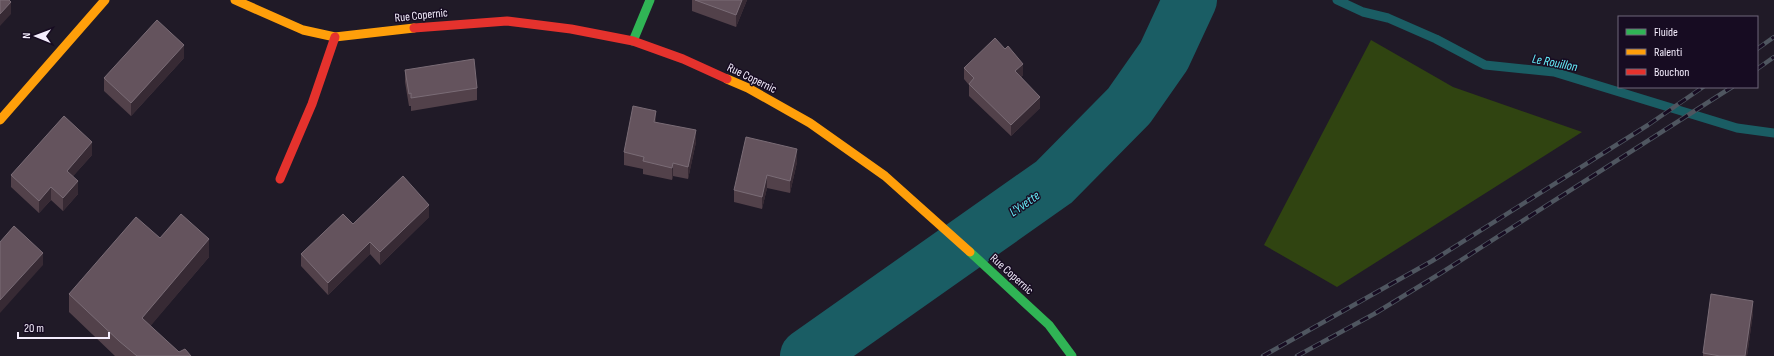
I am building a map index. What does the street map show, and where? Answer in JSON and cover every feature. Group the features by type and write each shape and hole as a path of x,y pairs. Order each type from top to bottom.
{"street":[{"path":"0,120 105,0"},
{"name":"Rue Copernic","path":"235,0 303,30 335,37 427,26 507,21 570,29 633,40 683,59 748,88 810,123 885,176 929,214 1049,325 1072,356"},
{"path":"633,40 650,0"},
{"path":"280,179 312,104 335,37"}],"green space":[{"path":"1371,40 1453,87 1582,132 1337,287 1264,245"}],"building":[{"path":"0,0 9,0 11,2 0,14"},
{"path":"695,0 742,0 736,15"},
{"path":"157,20 184,45 131,103 104,78"},
{"path":"995,38 1005,49 1008,46 1023,64 1015,71 1040,97 1011,125 969,84 974,78 964,68"},
{"path":"474,59 477,88 411,98 405,70"},
{"path":"633,106 656,111 654,122 696,130 688,167 673,163 672,168 643,161 644,157 624,152"},
{"path":"64,116 92,142 67,171 78,181 63,198 51,187 39,201 11,175"},
{"path":"746,137 797,149 790,181 767,175 762,197 734,190"},
{"path":"403,176 429,205 380,252 370,242 328,283 301,254 343,214 353,224"},
{"path":"181,214 209,239 142,318 179,352 185,349 191,356 137,356 69,294 136,217 160,238"},
{"path":"14,226 43,253 0,300 0,242"},
{"path":"1711,294 1753,301 1745,356 1720,356 1703,353"}],"waterway":[{"name":"L'Yvette","path":"807,356 1054,182 1129,106 1164,56 1190,0"},
{"name":"Le Rouillon","path":"1337,0 1363,12 1388,18 1436,39 1485,65 1554,72 1737,128 1774,133"}],"railway":[{"path":"1758,48 1774,37"},
{"path":"1758,68 1774,57"},
{"path":"1263,356 1432,261 1648,125 1702,88"},
{"path":"1297,356 1374,314 1441,273 1730,88"}],"traffic: fast":[{"path":"633,41 650,0"},
{"path":"970,252 1049,325 1072,356"}],"traffic: slow":[{"path":"0,120 105,0"},
{"path":"235,0 303,30 335,37 414,28"},
{"path":"727,79 748,88 810,123 885,176 970,252"}],"traffic: jam":[{"path":"414,28 507,21 571,29 633,41 683,59 727,79"},
{"path":"280,179 312,104 335,37"}]}
